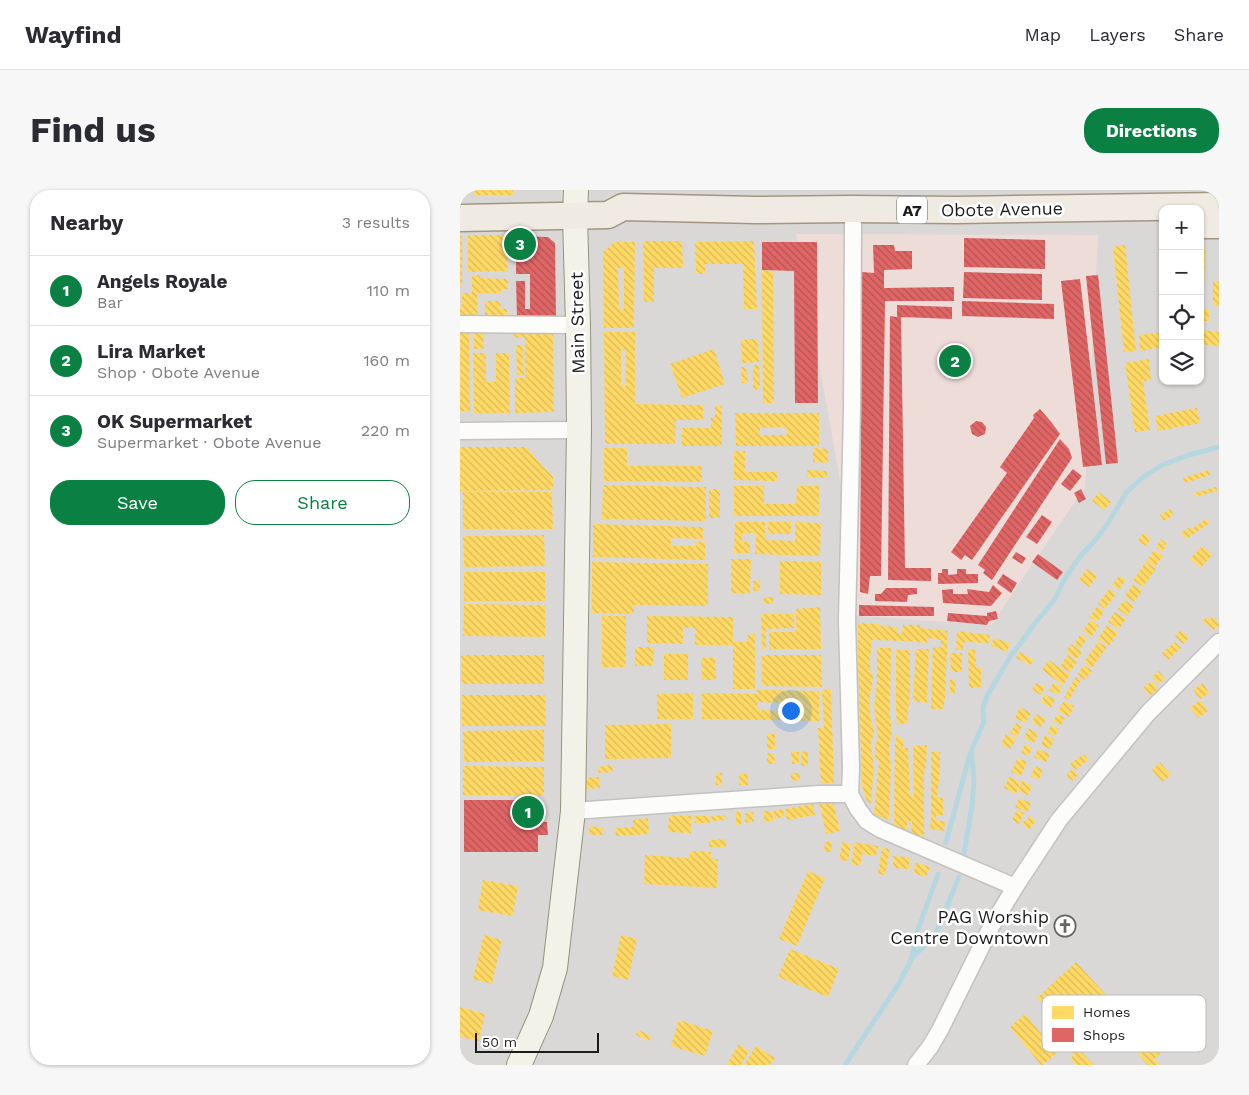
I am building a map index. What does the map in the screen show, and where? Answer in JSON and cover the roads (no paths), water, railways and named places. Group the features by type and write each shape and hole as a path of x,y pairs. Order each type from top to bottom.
{"main road":[{"name":"Obote Avenue","path":"460,218 608,215 623,207 755,210 957,210 1219,206"},
{"name":"Obote Avenue","path":"608,215 622,223 688,221 853,224 1159,225"},
{"path":"1204,225 1219,225"}],"street":[{"name":"Main Street","path":"519,1065 542,1016 555,968 572,811 579,430 576,190"},
{"path":"853,224 852,409 847,621 850,794 858,809 867,820 880,828 1015,887"},
{"path":"460,324 578,325"},
{"path":"460,431 579,430"},
{"path":"916,1065 940,1030 991,927 1058,820 1148,713 1219,642"},
{"path":"572,811 819,794 850,794"}],"waterway":[{"path":"963,860 972,806 974,780 971,751 984,722 983,708 987,696 1010,657 1055,599 1064,580 1079,558 1106,526 1126,493 1143,477 1162,465 1219,447"},
{"path":"946,842 970,754"},
{"path":"912,957 917,932 938,874"},
{"path":"845,1065 898,985 912,958 935,935 959,877"}],"place":[{"name":"OK Supermarket","path":"520,244"},
{"name":"Lira Market","path":"955,361"},
{"name":"Angels Royale","path":"528,812"},
{"name":"PAG Worship Centre Downtown","path":"1065,926"}]}
